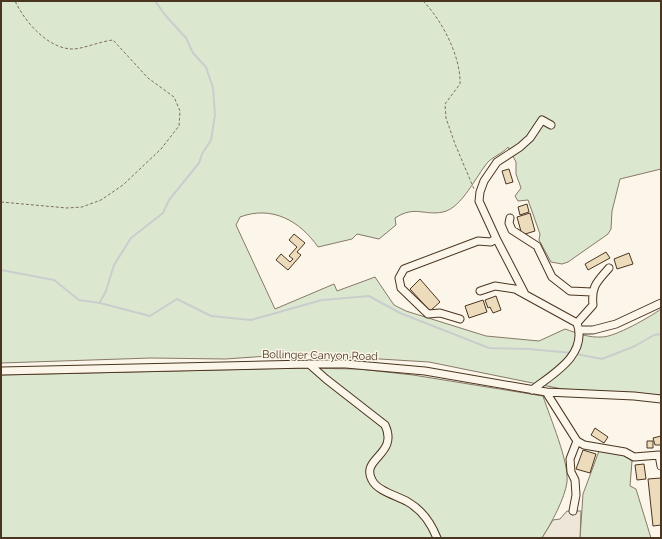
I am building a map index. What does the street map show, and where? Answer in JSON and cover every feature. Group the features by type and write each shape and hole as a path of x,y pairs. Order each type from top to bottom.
{"street":[{"path":"551,125 542,120 530,138 520,147 497,162 484,181 480,192 480,201 496,238 524,292 528,297 578,327 593,330 616,324 661,303"},
{"path":"510,218 509,223 512,230 536,246 552,277 570,291 592,292"},
{"path":"460,319 440,313 428,314 401,288 399,278 404,269 478,241 491,242 496,238"},
{"path":"532,390 568,362 578,343 578,327 592,304 592,292 598,280 609,268"},
{"path":"480,291 495,286 524,292"},
{"path":"309,364 385,425 389,433 387,447 371,465 371,479 376,485 410,503 420,511 430,522 437,538"},
{"name":"Bollinger Canyon Road","path":"1,371 346,364 425,371 546,392 634,396 661,399"},
{"path":"546,392 577,441 584,445 625,452 634,457 660,454 661,466"},
{"path":"572,511 576,495 575,480 571,472 570,459 577,441"}],"path":[{"path":"1,202 67,208 82,207 101,200 122,185 160,149 179,126 180,112 174,97 148,78 113,40 73,49 54,44 38,32 19,9 16,1"},
{"path":"423,1 436,15 448,38 458,66 460,84 445,104 446,118 473,189 480,192"}],"green space":[{"path":"1,1 661,1 661,169 620,179 612,211 611,229 608,234 568,262 562,264 551,262 539,240 540,234 528,200 518,201 515,196 521,188 516,174 516,162 508,147 488,162 468,191 450,209 436,213 414,211 402,214 395,218 396,225 379,239 357,234 352,239 318,247 303,230 294,223 274,214 263,213 240,217 236,225 275,309 334,284 337,291 375,277 394,305 406,311 486,336 539,341 565,329 588,336 608,336 632,326 661,309 661,395 562,389 429,362 298,354 225,359 151,358 1,363"},
{"path":"301,368 359,369 413,375 543,396 562,451 567,473 567,482 561,503 542,538 1,538 1,375"},
{"path":"599,451 616,453 625,456 632,461 630,486 636,489 651,538 580,538 583,494"}],"shaded area":[{"path":"567,511 581,511 580,538 542,538 553,520 560,519"}],"building":[{"path":"509,169 513,182 506,184 502,171"},
{"path":"527,204 529,212 520,215 518,207"},
{"path":"530,213 535,231 522,235 517,217"},
{"path":"294,234 305,243 297,252 301,255 288,270 276,260 281,254 290,262 293,259 289,256 297,247 289,240"},
{"path":"606,252 610,258 588,270 585,264"},
{"path":"629,253 633,264 617,269 614,259"},
{"path":"420,279 440,302 430,311 410,289"},
{"path":"496,296 501,310 493,313 490,307 488,308 485,300"},
{"path":"483,300 487,312 469,318 465,306"},
{"path":"595,428 608,437 604,443 591,435"},
{"path":"661,436 661,445 655,445 653,438"},
{"path":"647,441 653,441 653,448 647,448"},
{"path":"583,450 596,454 590,473 576,469"},
{"path":"644,464 646,479 637,480 635,465"},
{"path":"661,478 661,525 653,526 648,479"}],"waterway":[{"path":"100,302 106,291 114,265 131,238 163,213 169,200 199,163 202,154 211,140 215,115 213,88 206,67 193,53 186,38 166,16 155,1"},
{"path":"1,270 54,280 79,300 100,303 150,316 177,299 211,316 251,320 322,300 369,296 400,313 489,348 529,349 572,353"},
{"path":"576,354 602,359 635,346 654,335 661,334"}]}
